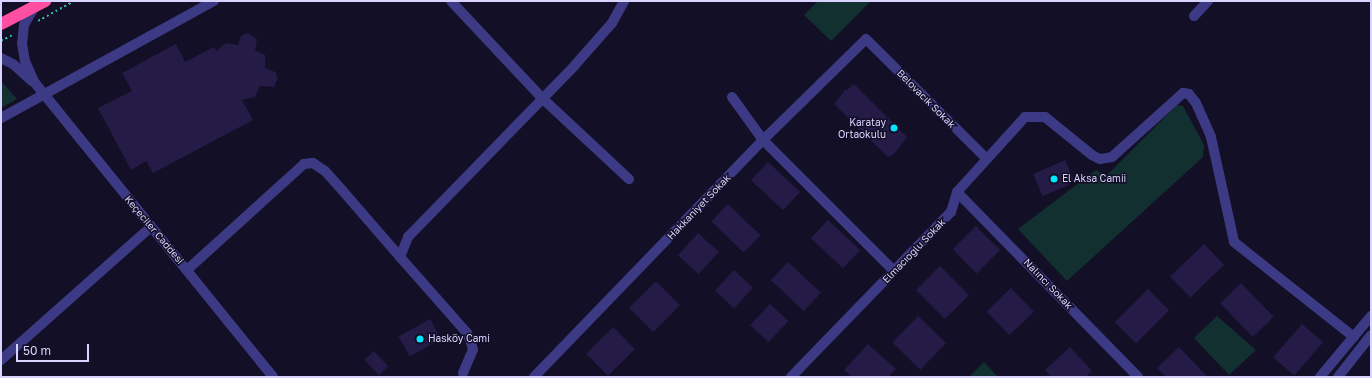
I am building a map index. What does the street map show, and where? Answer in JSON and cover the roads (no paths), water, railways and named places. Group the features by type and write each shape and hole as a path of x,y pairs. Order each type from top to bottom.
{"highway":[{"path":"1,24 40,4"}],"street":[{"path":"1,118 44,96 214,1"},
{"path":"451,1 542,98 629,179"},
{"path":"400,257 408,237 429,213 542,98 612,23 624,1"},
{"path":"1194,16 1208,1"},
{"path":"35,83 25,61 22,43 24,25 40,4"},
{"name":"Hakkaniyet Sokak","path":"534,377 763,140 866,39"},
{"name":"Belovacık Sokak","path":"866,39 987,159"},
{"path":"1,58 13,64 35,83"},
{"name":"Keçeciler Caddesi","path":"35,83 151,227 188,270 273,377"},
{"name":"Elmacıoğlu Sokak","path":"791,377 951,212 957,192 1025,117 1045,117 1092,155 1100,159 1112,157 1176,96 1183,93 1189,94 1196,103 1212,137 1234,242 1354,337"},
{"path":"732,97 763,140 894,271"},
{"path":"188,270 304,164 313,163 325,170 467,333 473,350 462,376"},
{"name":"Nalıncı Sokak","path":"957,192 1138,377"},
{"path":"1,360 151,227"},
{"path":"1320,377 1371,316"},
{"path":"1338,377 1371,335"}],"place":[{"name":"Karatay Ortaokulu","path":"894,128"},
{"name":"El Aksa Camii","path":"1054,179"},
{"name":"Hasköy Cami","path":"420,339"}]}
